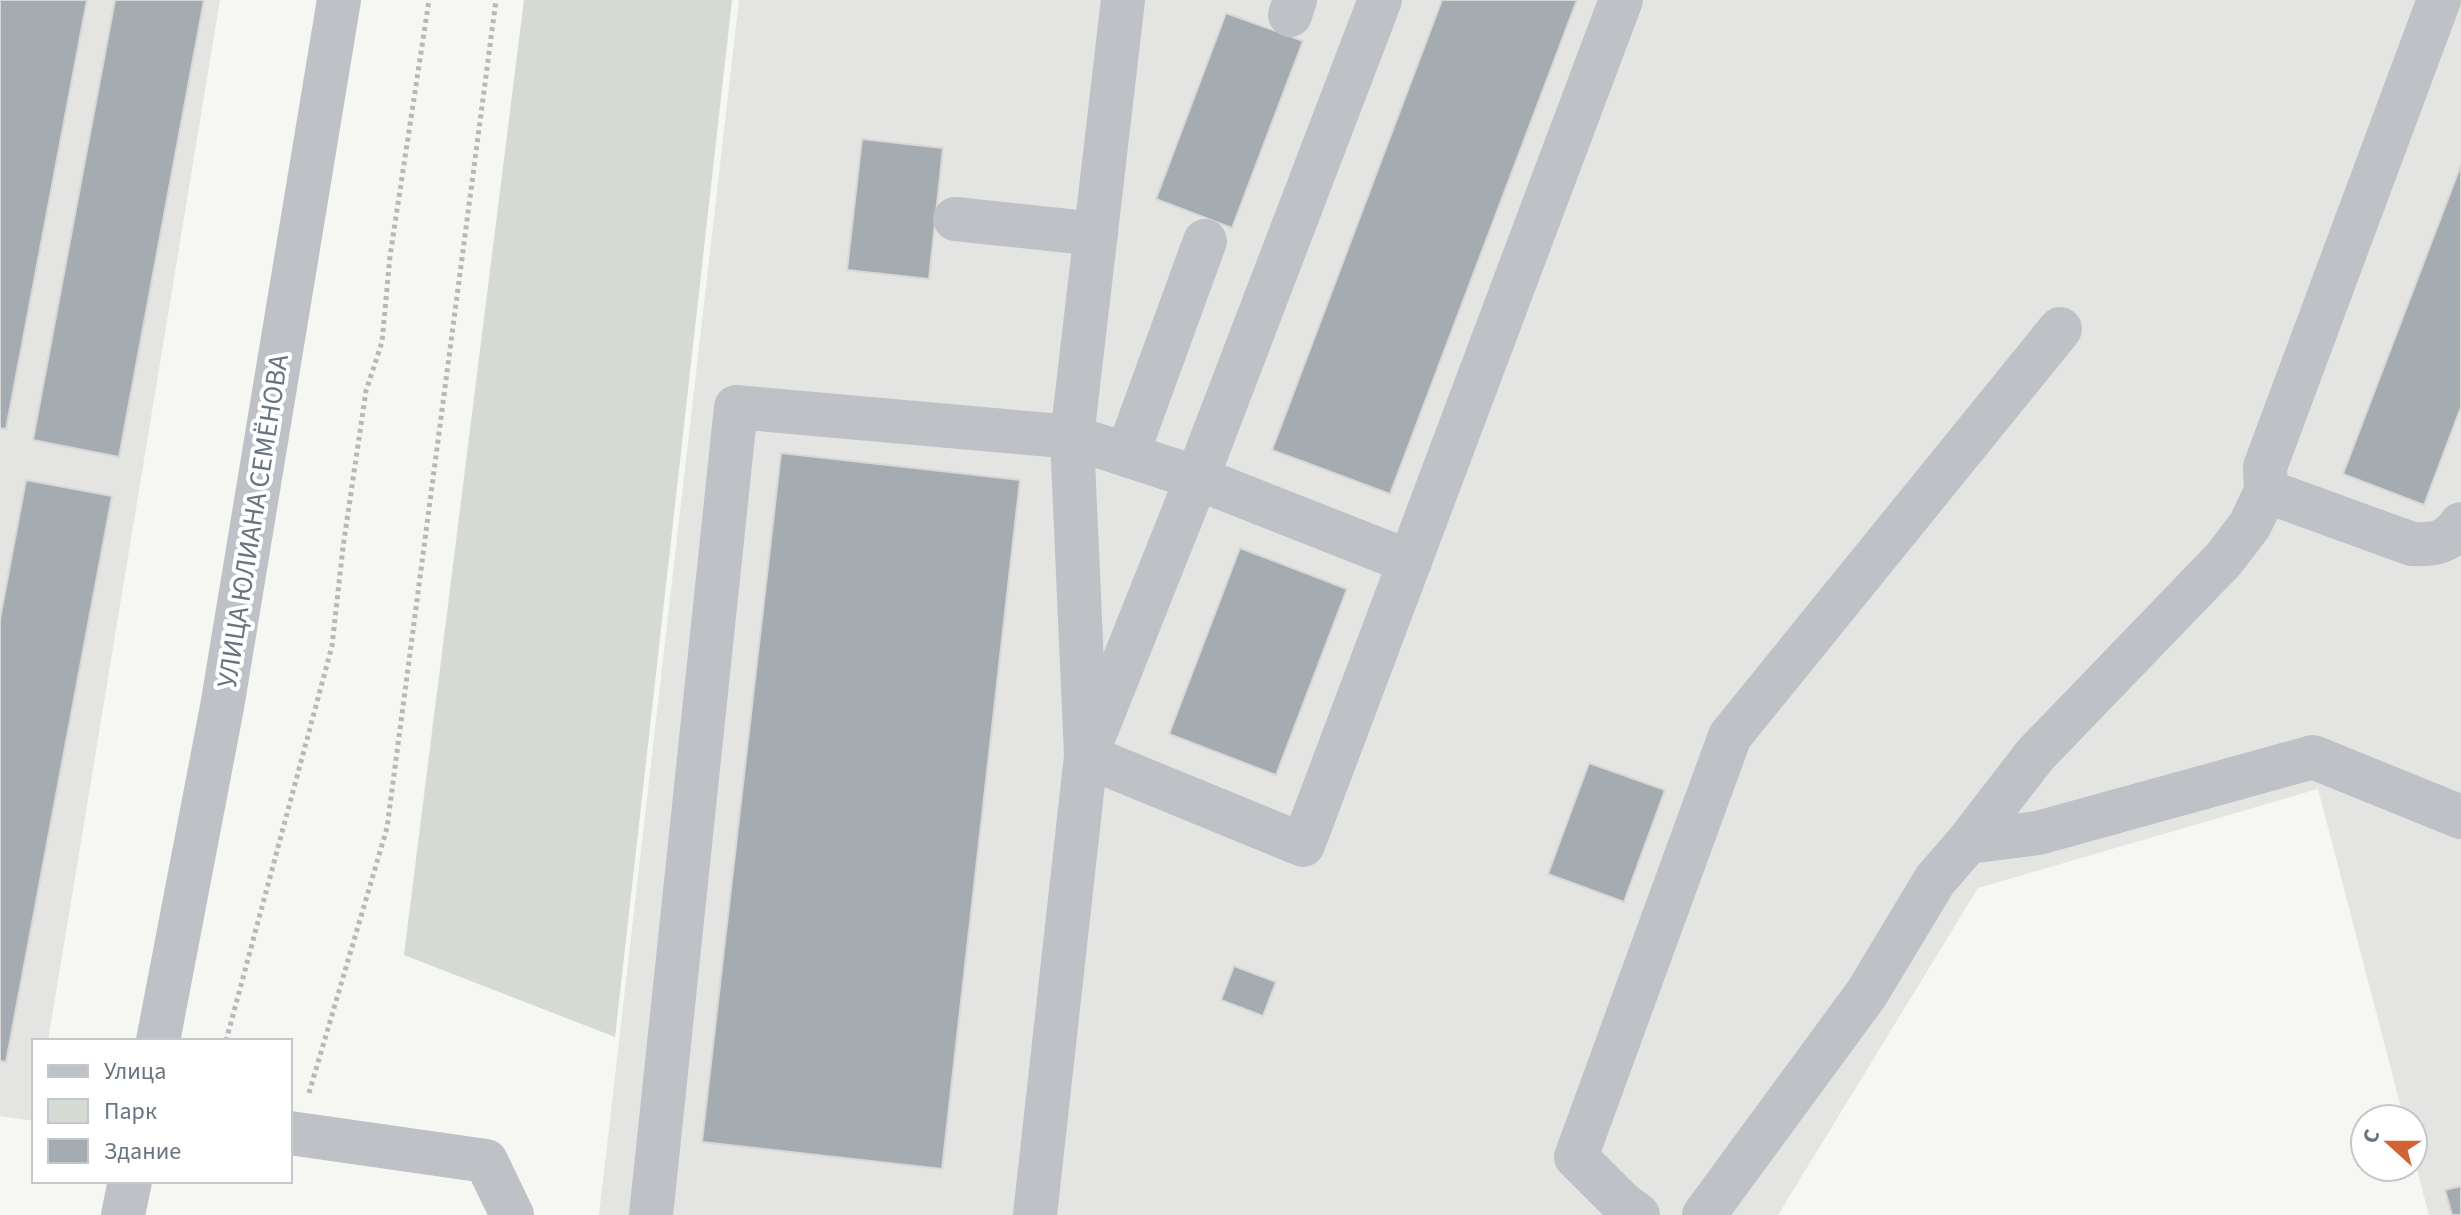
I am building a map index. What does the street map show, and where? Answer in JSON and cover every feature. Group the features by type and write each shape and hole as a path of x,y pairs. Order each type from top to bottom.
{"street":[{"name":"УЛИЦА ЮЛИАНА СЕМЁНОВА","path":"158,1039 222,707 339,0"},
{"path":"1035,1215 1086,756 1072,437 1123,0"},
{"path":"1086,756 1197,478 1380,0"},
{"path":"1086,756 1303,845 1621,0"},
{"path":"1704,1215 1867,993 1935,880 2035,755 2224,559 2250,525 2266,491 2265,467 2439,0"},
{"path":"955,219 1096,234"},
{"path":"1127,455 1205,241"},
{"path":"1638,1215 1576,1157 1730,736 2060,329"},
{"path":"651,1215 736,407 1072,437 1197,478 1410,562"},
{"path":"2266,491 2412,544 2435,545 2453,535 2461,524"},
{"path":"1968,842 2038,833 2313,757 2459,814"},
{"path":"294,1132 486,1161 512,1215"},
{"path":"123,1215 130,1183"}],"path":[{"path":"227,1039 332,646 366,391 382,342 390,256 429,0"},
{"path":"294,1132 387,828 496,0"}],"shaded area":[{"path":"0,0 220,0 48,1039 32,1039 32,1121 0,1116"},
{"path":"739,0 2461,0 2461,1215 2429,1215 2420,1183 2429,1183 2429,1103 2400,1103 2318,789 1978,888 1778,1215 599,1215"}],"green space":[{"path":"524,0 732,0 615,1037 404,955"}],"building":[{"path":"0,0 87,0 6,429 0,428"},
{"path":"115,0 204,0 119,457 33,440"},
{"path":"1442,0 1577,0 1390,494 1272,450"},
{"path":"1226,13 1303,41 1232,228 1156,199"},
{"path":"862,139 943,148 929,279 847,270"},
{"path":"2461,165 2461,407 2424,505 2343,474"},
{"path":"781,453 1020,480 942,1169 702,1142"},
{"path":"26,480 112,496 6,1062 0,1061 0,619"},
{"path":"1240,548 1347,589 1276,775 1169,734"},
{"path":"1589,763 1665,790 1624,902 1548,874"},
{"path":"1234,966 1276,982 1263,1016 1221,1000"},
{"path":"2461,1186 2461,1215 2452,1215 2445,1190"}]}
